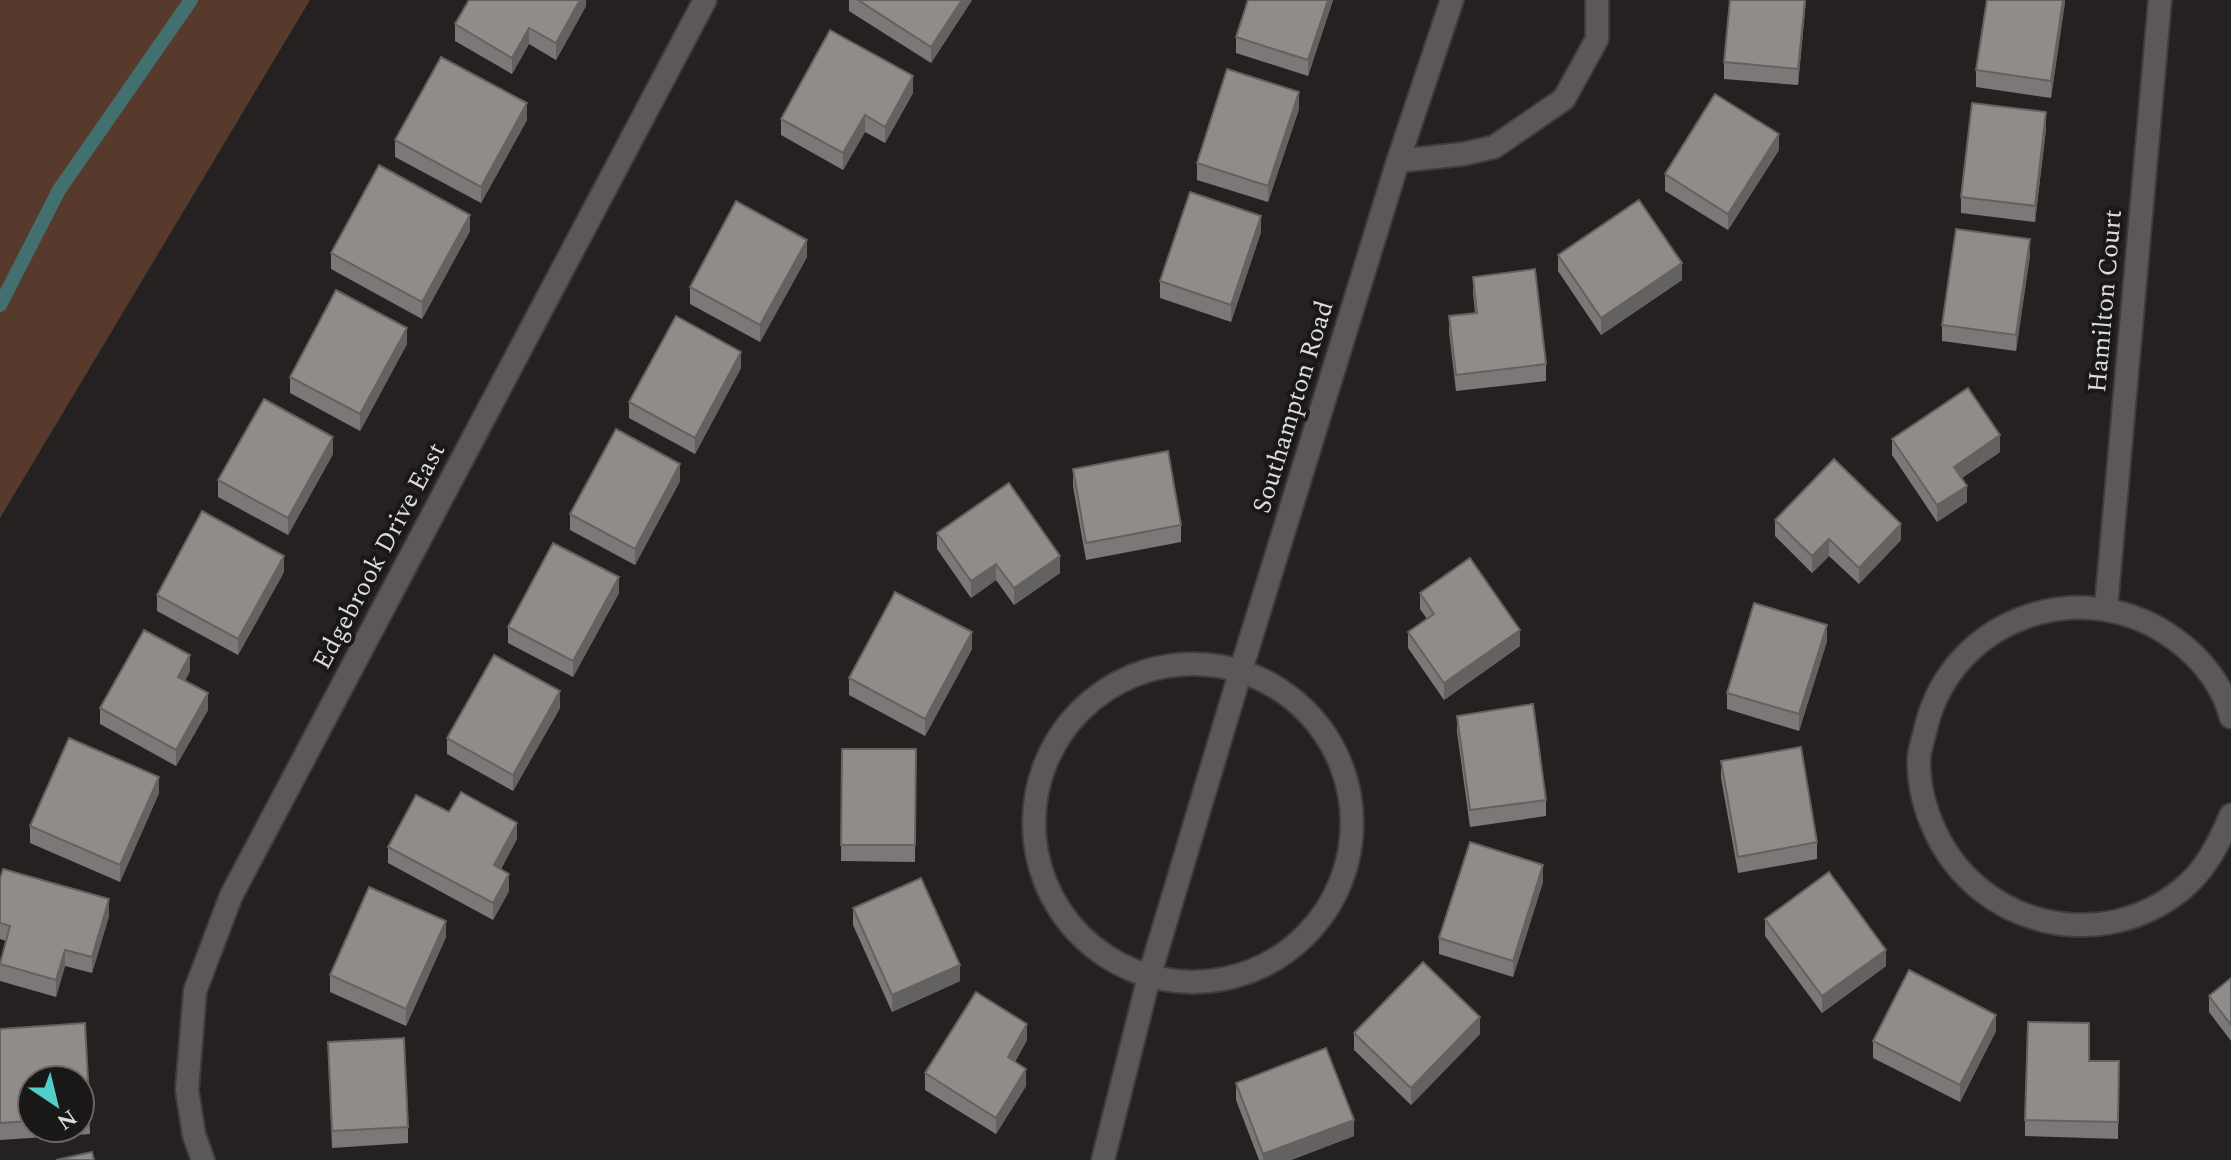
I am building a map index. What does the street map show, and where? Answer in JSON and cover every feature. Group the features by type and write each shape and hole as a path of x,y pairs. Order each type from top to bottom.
{"street":[{"name":"Edgebrook Drive East","path":"203,1160 194,1135 187,1090 195,991 231,896 705,0"},
{"name":"Southampton Road","path":"1103,1160 1149,977 1241,670 1398,161 1452,0"},
{"path":"1398,161 1463,154 1494,147 1564,99 1597,39 1597,0"},
{"name":"Hamilton Court","path":"2106,608 2160,0"},
{"path":"2231,717 2227,700 2198,656 2156,625 2106,608 2053,608 2002,626 1960,659 1932,705 1919,757 1925,810 1948,858 1985,896 2033,920 2085,926 2136,916 2181,889 2216,851 2231,815"},
{"path":"1192,663 1241,670 1290,695 1328,735 1350,787 1353,842 1337,895 1304,939 1258,970 1204,983 1149,977 1103,956 1067,922 1048,888 1042,877 1033,828 1039,777 1061,732 1096,696 1141,672 1192,663"}],"shaded area":[{"path":"0,0 310,0 0,518"}],"building":[{"path":"469,0 580,0 556,43 529,28 512,58 455,24"},
{"path":"858,0 962,0 931,47"},
{"path":"1248,0 1328,0 1308,60 1236,37"},
{"path":"1730,0 1805,0 1798,69 1724,62"},
{"path":"1987,0 2063,0 2051,81 1976,70"},
{"path":"830,30 913,76 885,127 865,115 843,153 781,119"},
{"path":"441,57 527,103 481,187 395,140"},
{"path":"1227,69 1299,92 1268,186 1197,163"},
{"path":"1715,94 1779,134 1728,214 1665,174"},
{"path":"1972,103 2046,112 2035,206 1961,197"},
{"path":"379,165 470,215 422,302 331,253"},
{"path":"1190,192 1261,216 1231,305 1160,281"},
{"path":"1639,200 1682,263 1601,318 1558,255"},
{"path":"736,201 807,240 760,325 690,287"},
{"path":"1956,229 2030,239 2016,335 1942,325"},
{"path":"1535,269 1546,364 1456,375 1449,316 1477,313 1473,277"},
{"path":"336,290 407,328 360,414 290,377"},
{"path":"676,316 741,352 695,438 629,402"},
{"path":"1968,388 2000,435 1954,467 1967,486 1937,505 1892,439"},
{"path":"264,399 333,437 288,518 218,480"},
{"path":"616,429 680,464 635,549 570,514"},
{"path":"1168,451 1181,525 1086,543 1073,469"},
{"path":"1834,459 1901,524 1859,568 1829,539 1812,556 1775,520"},
{"path":"1009,483 1060,556 1014,588 996,564 971,581 937,533"},
{"path":"202,511 284,556 238,639 157,595"},
{"path":"553,543 619,577 573,661 508,627"},
{"path":"1470,558 1520,630 1444,683 1408,632 1434,614 1420,593"},
{"path":"895,592 972,632 925,719 849,678"},
{"path":"1754,603 1827,625 1799,714 1727,693"},
{"path":"144,630 190,655 178,677 208,693 176,750 100,708"},
{"path":"494,655 560,691 513,775 447,738"},
{"path":"1533,704 1546,800 1470,810 1457,716"},
{"path":"69,738 159,777 120,865 30,826"},
{"path":"1801,747 1817,842 1738,857 1721,761"},
{"path":"842,749 916,749 915,845 841,845"},
{"path":"461,792 517,823 494,865 509,874 493,903 388,847 416,795 449,812"},
{"path":"1470,842 1543,865 1513,961 1439,938"},
{"path":"3,869 109,899 92,957 65,950 56,980 0,964 10,926 0,923 0,879"},
{"path":"1829,872 1886,950 1822,996 1765,919"},
{"path":"921,878 960,965 892,995 853,908"},
{"path":"369,887 446,921 406,1009 330,975"},
{"path":"1423,962 1480,1017 1411,1088 1354,1033"},
{"path":"1909,970 1996,1015 1960,1085 1873,1041"},
{"path":"2231,978 2231,1025 2209,996"},
{"path":"976,992 1027,1024 1008,1057 1026,1069 996,1118 925,1073"},
{"path":"2028,1022 2089,1023 2089,1061 2119,1061 2118,1122 2025,1120"},
{"path":"85,1023 87,1064 16,1064 16,1122 0,1123 0,1029"},
{"path":"404,1038 408,1127 332,1131 328,1042"},
{"path":"1326,1048 1354,1120 1263,1154 1236,1083"},
{"path":"92,1152 94,1160 56,1160"}],"waterway":[{"path":"0,305 59,190 191,0"}]}
